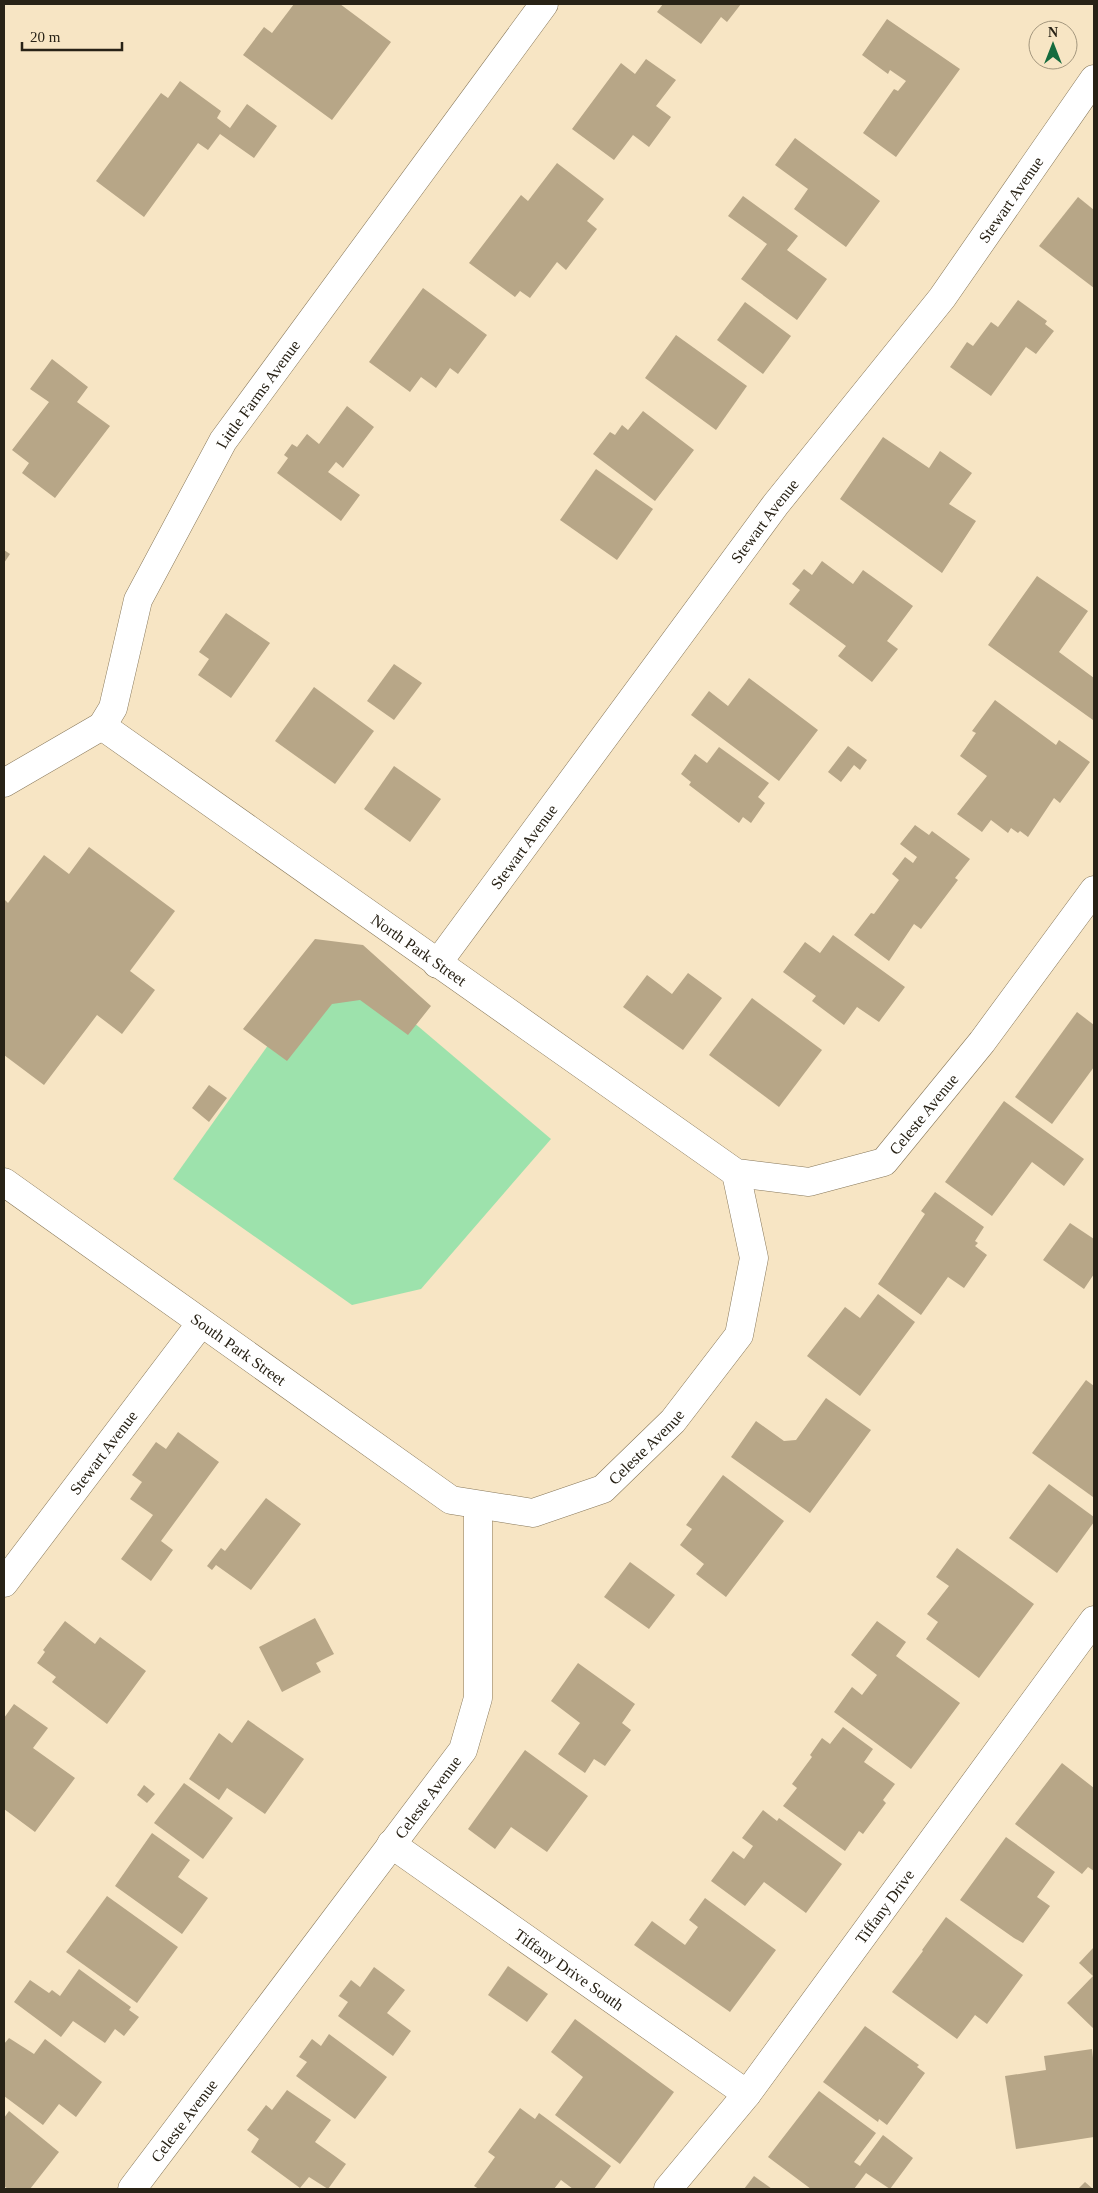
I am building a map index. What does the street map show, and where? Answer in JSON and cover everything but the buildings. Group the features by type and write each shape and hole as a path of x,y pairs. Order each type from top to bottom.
{"street":[{"name":"Little Farms Avenue","path":"102,726 113,708 138,600 223,441 544,4"},
{"name":"Stewart Avenue","path":"437,964 776,504 942,298 1094,79"},
{"path":"4,783 102,726"},
{"name":"North Park Street","path":"102,726 736,1173"},
{"name":"Celeste Avenue","path":"132,2189 463,1750 478,1698 478,1505 533,1513 603,1488 673,1421 739,1335 754,1258 736,1173 810,1182 884,1162 982,1042 1094,890"},
{"name":"South Park Street","path":"4,1182 452,1500 478,1505"},
{"name":"Stewart Avenue","path":"4,1583 201,1323"},
{"name":"Tiffany Drive","path":"668,2189 747,2094 1094,1620"},
{"name":"Tiffany Drive South","path":"391,1844 747,2094"}],"green space":[{"path":"353,971 551,1139 421,1289 352,1305 173,1179 320,972"}]}
